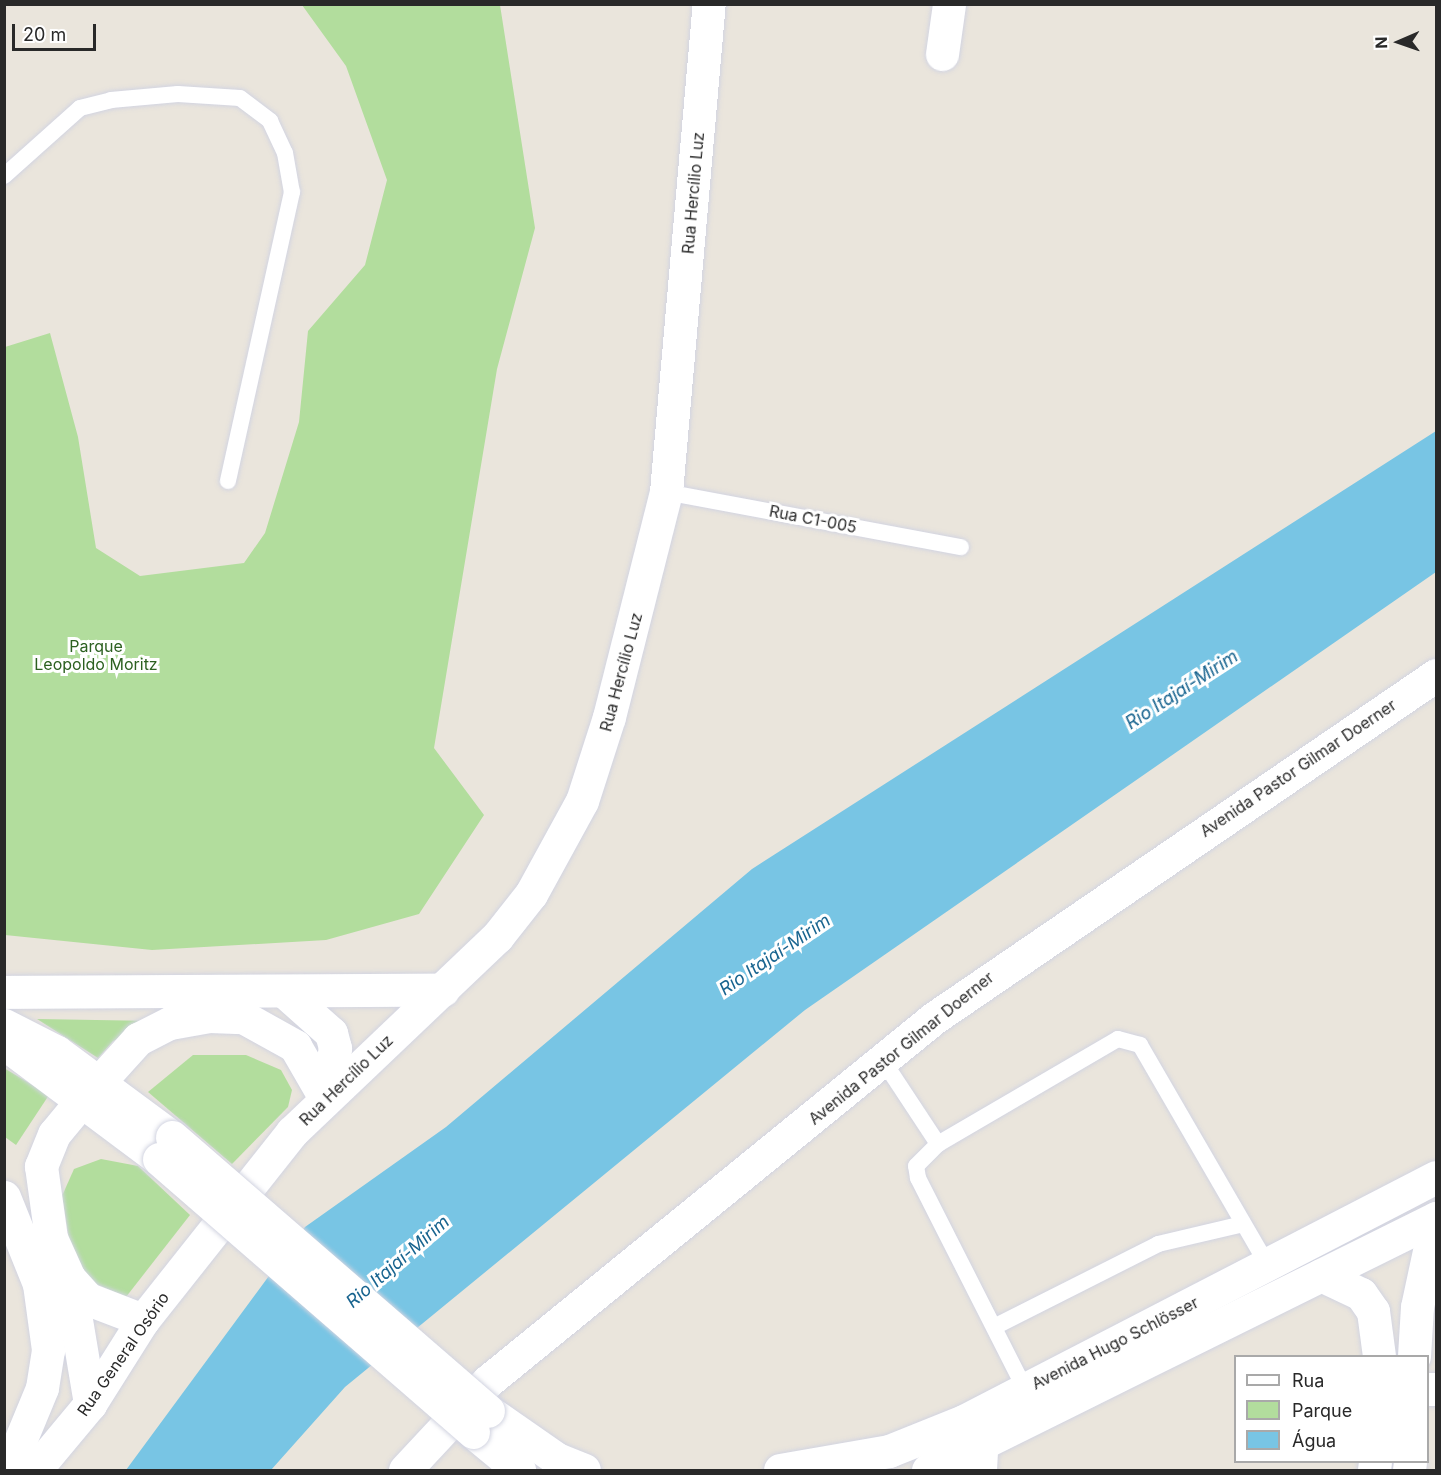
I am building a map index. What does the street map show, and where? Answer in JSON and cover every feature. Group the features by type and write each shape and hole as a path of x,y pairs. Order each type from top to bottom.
{"main road":[{"name":"Rua Hercílio Luz","path":"232,1208 325,1098 443,990 531,894 582,801 609,717 666,492 709,4"},
{"path":"942,54 949,4"},
{"name":"Avenida Pastor Gilmar Doerner","path":"405,1470 488,1381 882,1059 1008,963 1437,675"},
{"path":"4,992 172,987 287,994 443,990"},
{"path":"287,994 331,1033 335,1048 325,1098"},
{"path":"42,1388 90,1404 69,1278 51,1238 41,1166 54,1134 138,1039 170,1023 209,1016 243,1017 295,1046 325,1098"},
{"path":"4,1025 153,1137 480,1422 519,1470"},
{"path":"4,1043 91,1090"},
{"name":"Avenida Hugo Schlösser","path":"780,1470 889,1451 1025,1389 1437,1177"},
{"path":"4,1197 31,1259 45,1316 48,1350 42,1388 8,1470"},
{"name":"Rua General Osório","path":"35,1470 90,1404 143,1320 232,1208"},
{"path":"1321,1275 1361,1294 1378,1327 1379,1353 1422,1353 1436,1218"},
{"name":"Avenida Hugo Schlösser","path":"928,1470 981,1460 1321,1275 1436,1218"},
{"path":"69,1278 88,1299 143,1320"},
{"path":"480,1422 584,1470"}],"lane":[{"path":"4,176 80,108 111,100 178,94 240,98 270,121 285,153 292,192 228,482"},
{"name":"Rua C1-005","path":"666,492 960,547"},
{"path":"1025,1389 918,1179 921,1156 1118,1039 1129,1039 1140,1046 1267,1264"},
{"path":"882,1059 938,1144"},
{"path":"994,1327 1158,1244 1243,1224"}],"green space":[{"name":"Parque Leopoldo Moritz","path":"302,5 500,5 535,228 497,369 434,748 484,815 419,914 326,940 152,950 5,935 5,347 50,333 78,437 96,548 140,576 244,563 265,533 299,422 308,331 365,265 387,180 346,66"},
{"path":"37,1019 155,1021 113,1041 98,1058"},
{"path":"193,1055 246,1055 281,1070 292,1090 288,1107 232,1164 148,1092"},
{"path":"4,1068 49,1095 16,1145 5,1137"},
{"path":"101,1159 138,1166 190,1215 126,1297 87,1280 70,1245 62,1196 74,1169"}],"water":[{"name":"Rio Itajaí-Mirim","path":"1436,431 1436,572 805,1010 345,1387 271,1470 126,1470 305,1227 446,1127 752,869"}]}
